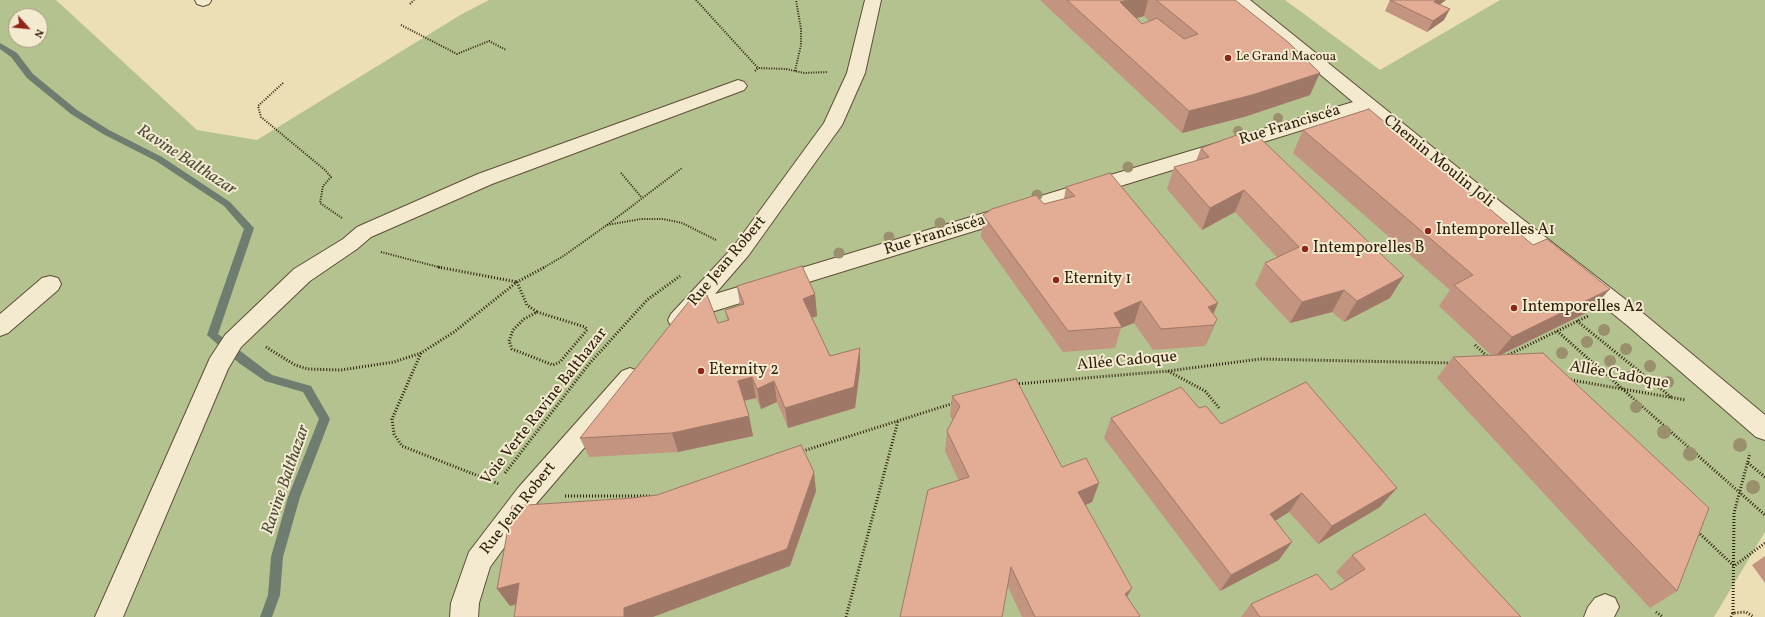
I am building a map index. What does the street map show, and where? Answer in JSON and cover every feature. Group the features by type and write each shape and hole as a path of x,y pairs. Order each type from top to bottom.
{"street":[{"name":"Rue Jean Robert","path":"667,335 686,311 741,251 833,125 856,73 864,44 873,0"},
{"name":"Chemin Moulin Joli","path":"1240,0 1366,104 1636,320 1761,427"},
{"path":"109,617 218,365 240,335 302,274 357,238 485,179 738,86"},
{"name":"Rue Franciscéa","path":"686,311 837,267 1162,165 1366,104"},
{"path":"0,327 50,284"},
{"name":"Rue Jean Robert","path":"464,617 465,603 478,561 527,496 642,364"}],"path":[{"path":"410,4 414,0"},
{"path":"696,0 758,68 786,68 804,73 824,72"},
{"path":"795,70 801,45 801,29 796,0"},
{"path":"401,24 457,54 489,41 506,50"},
{"path":"283,83 258,106 261,116 325,170 331,177 323,186 320,203 357,238 449,270 517,282"},
{"path":"240,335 295,365 308,369 341,370 394,362 421,353 454,332 517,282 528,278 562,257 682,168"},
{"path":"620,173 642,198"},
{"path":"607,225 641,220 663,219 682,223 710,236"},
{"path":"713,243 721,234"},
{"name":"Voie Verte Ravine Balthazar","path":"494,490 589,364 647,300 684,272"},
{"path":"517,282 527,305 537,312 585,327 588,330 560,362 553,366 512,349 509,341 513,330 524,319 537,312"},
{"path":"1505,356 1590,314"},
{"path":"1577,321 1672,398"},
{"path":"1556,331 1765,515"},
{"path":"1475,345 1490,358"},
{"path":"421,353 392,419 394,434 402,446 482,478"},
{"name":"Allée Cadoque","path":"1013,384 1168,371 1260,359 1458,364"},
{"path":"1168,371 1205,390 1220,409"},
{"name":"Allée Cadoque","path":"1569,380 1692,401"},
{"path":"799,452 956,402"},
{"path":"846,617 898,420"},
{"path":"1731,617 1733,613 1734,513 1748,463 1761,427"},
{"path":"1748,463 1765,477"},
{"path":"527,496 656,496"},
{"path":"1693,527 1734,566"},
{"path":"1734,566 1765,543"},
{"path":"1656,612 1663,617"},
{"path":"1733,613 1746,612 1754,617"}],"green space":[{"path":"0,0 56,0 197,130 257,140 462,14 489,0 1285,0 1380,70 1500,0 1765,0 1765,532 1714,617 0,617"}],"building":[{"path":"1067,0 1128,0 1120,2 1142,24 1157,18 1184,39 1198,34 1156,0 1235,0 1288,42 1320,73 1252,95 1189,111"},
{"path":"1390,0 1436,0 1434,2 1450,9 1433,21"},
{"path":"1369,109 1533,245 1547,239 1610,289 1512,337 1454,285 1473,275 1303,130"},
{"path":"1245,132 1253,140 1260,138 1404,276 1357,301 1344,290 1302,302 1265,263 1299,247 1244,190 1210,208 1174,167 1209,157 1201,148"},
{"path":"1110,173 1218,303 1208,307 1217,319 1214,325 1161,329 1141,301 1114,313 1122,327 1068,331 983,215 992,209 1036,195 1044,204 1075,196 1066,187"},
{"path":"802,266 815,294 803,299 830,356 860,348 854,387 785,408 774,381 757,389 752,377 738,381 749,416 672,433 580,438 690,300 707,295 718,323 729,320 725,310 744,304 737,286"},
{"path":"1543,353 1709,508 1677,591 1453,357"},
{"path":"1016,379 1062,467 1086,458 1099,483 1078,492 1132,588 1125,594 1140,616 1035,617 1011,567 1002,617 900,617 928,490 969,477 947,431 960,406 952,396"},
{"path":"1306,382 1397,488 1332,526 1302,493 1270,514 1292,542 1231,575 1111,418 1181,387 1199,408 1206,406 1221,424"},
{"path":"801,445 814,472 787,549 624,608 624,617 514,617 519,583 497,589 512,506 657,495"},
{"path":"1425,514 1521,617 1260,617 1251,604 1317,574 1331,590 1365,569 1352,555"}],"waterway":[{"name":"Ravine Balthazar","path":"0,45 14,55 30,76 74,112 106,132 159,159 227,204 249,228 212,335 243,360 269,378 307,389 325,419 294,497 277,557 274,595 266,617"}],"place":[{"name":"Le Grand Macoua","path":"1228,58"},
{"name":"Intemporelles A1","path":"1428,231"},
{"name":"Intemporelles B","path":"1305,249"},
{"name":"Eternity 1","path":"1056,280"},
{"name":"Intemporelles A2","path":"1514,308"},
{"name":"Eternity 2","path":"701,371"}]}
